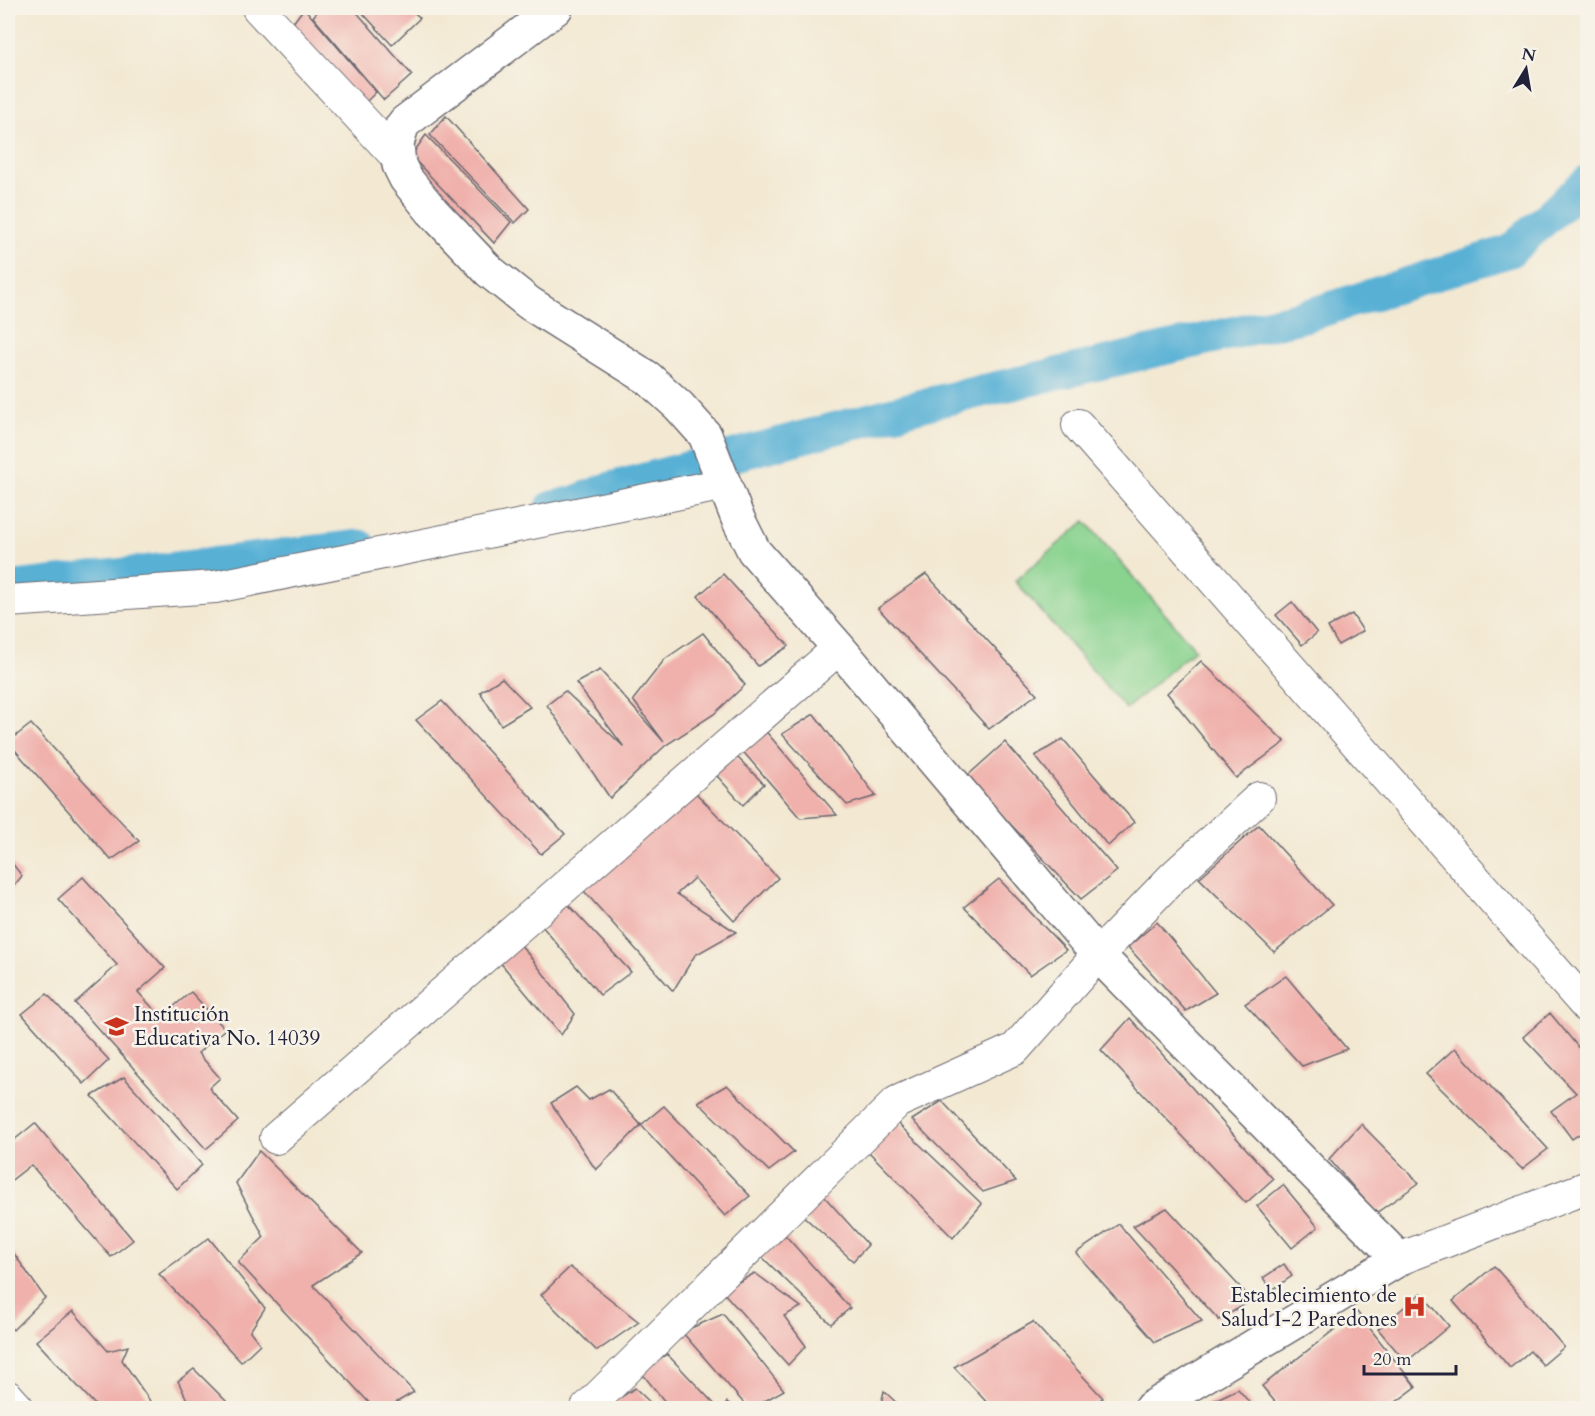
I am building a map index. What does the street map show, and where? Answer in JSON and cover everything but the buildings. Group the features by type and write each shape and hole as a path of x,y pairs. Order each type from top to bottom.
{"main road":[{"path":"556,8 402,126 397,144 397,157 406,179 425,203 489,271 529,303 648,378 698,425 705,435 738,519 754,551 839,648 1098,956 1399,1259 1151,1408"}],"street":[{"path":"258,8 397,157"},
{"path":"1078,425 1587,1008"},
{"path":"8,601 215,587 721,473"},
{"path":"276,1138 839,648"},
{"path":"587,1408 897,1102 1015,1049 1173,877 1259,798"},
{"path":"1399,1259 1587,1187"},
{"path":"8,1397 18,1408"}],"green space":[{"path":"1085,521 1195,649 1126,709 1015,581"}],"waterway":[{"path":"552,507 575,502 611,488 935,402 1305,316 1510,251 1588,181"},
{"path":"8,588 360,546"}],"place":[{"name":"Institución Educativa No. 14039","path":"116,1026"},
{"name":"Establecimiento de Salud I-2 Paredones","path":"1415,1307"}]}
